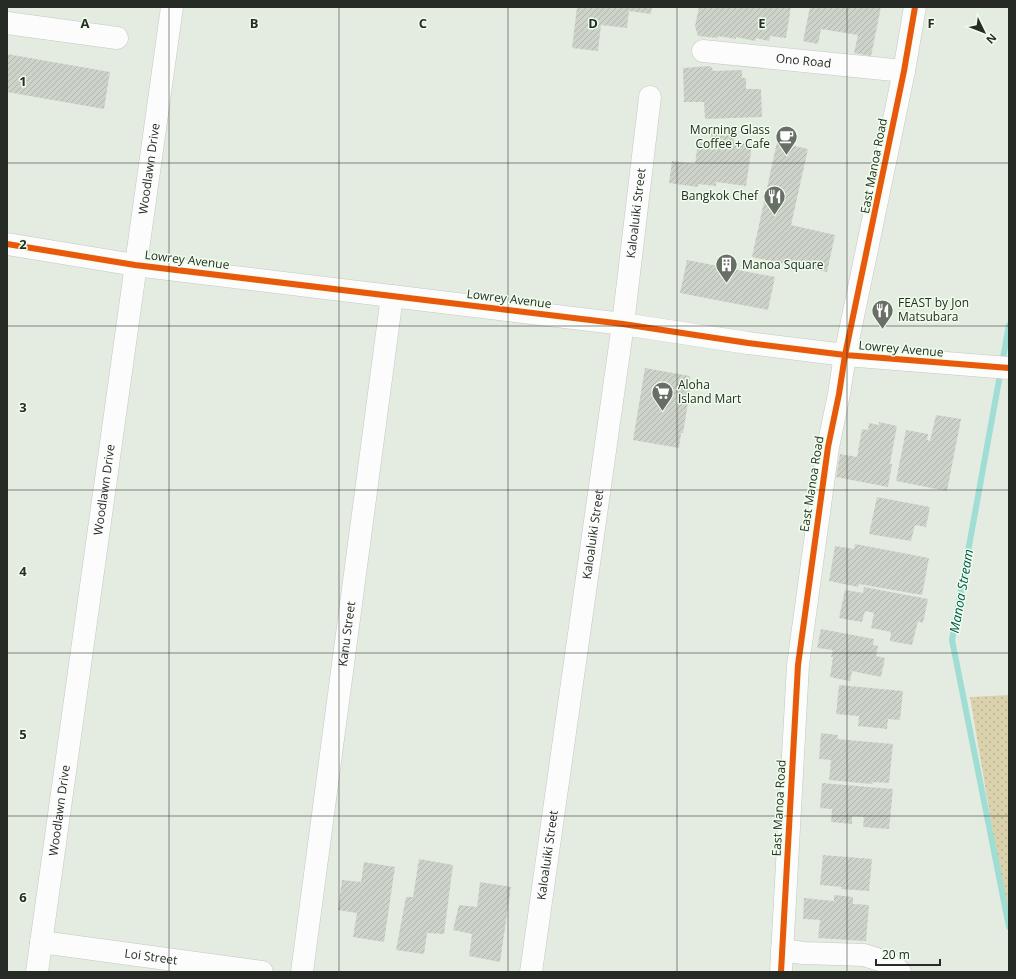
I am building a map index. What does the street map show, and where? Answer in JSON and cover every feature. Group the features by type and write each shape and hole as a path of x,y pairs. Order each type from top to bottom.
{"street":[{"name":"Woodlawn Drive","path":"37,972 172,7"},
{"name":"East Manoa Road","path":"780,972 798,665 828,447 845,355 904,71 914,13"},
{"path":"7,23 117,38"},
{"name":"Ono Road","path":"703,52 904,71"},
{"name":"Kaloaluiki Street","path":"531,972 623,324 650,97"},
{"name":"Lowrey Avenue","path":"7,244 135,265 623,324 748,343 845,355 1009,368"},
{"name":"Kanu Street","path":"302,972 392,296"},
{"name":"Loi Street","path":"41,942 262,972"},
{"path":"782,950 803,953 864,955 886,962 900,972"}],"shaded area":[{"path":"1009,695 1009,927 970,697"}],"building":[{"path":"577,7 652,7 651,14 629,11 627,28 601,25 598,51 572,48"},
{"path":"699,7 791,7 786,38 770,36 769,41 756,38 755,41 736,37 736,39 718,36 718,38 698,36 695,26"},
{"path":"810,7 881,7 871,56 854,53 858,35 821,29 818,44 803,41"},
{"path":"7,54 110,72 104,109 7,92"},
{"path":"710,66 713,71 742,70 742,78 746,78 746,89 761,89 762,117 705,119 704,102 684,102 683,68"},
{"path":"712,126 735,130 734,142 752,145 746,186 716,182 716,186 698,184 698,187 669,183 672,161 695,164 698,142 710,144"},
{"path":"777,142 808,149 791,225 835,235 827,272 752,257"},
{"name":"Manoa Square","path":"687,260 775,277 768,310 680,293"},
{"name":"Aloha Island Mart","path":"645,368 690,376 688,390 690,391 679,448 633,440"},
{"path":"936,415 961,419 947,491 896,481 906,430 928,434 927,440 930,441"},
{"path":"879,422 897,426 890,464 892,464 888,487 836,477 840,454 857,457 862,429 868,430 869,423 879,425"},
{"path":"877,497 930,507 926,527 915,525 911,541 869,534"},
{"path":"855,544 929,558 922,595 859,584 858,587 829,581 835,546 854,549"},
{"path":"864,587 928,599 923,623 918,621 912,645 890,641 891,632 871,628 874,613 865,611 862,622 839,618 845,590 863,593"},
{"path":"821,629 874,639 873,645 878,646 876,656 885,658 881,677 852,671 850,681 830,677 833,657 831,657 833,650 817,648"},
{"path":"839,685 903,691 900,720 888,719 887,729 858,726 859,716 836,714"},
{"path":"821,733 838,735 837,739 893,744 889,783 873,782 872,784 829,780 831,760 819,759"},
{"path":"822,783 893,789 889,829 863,827 864,817 852,816 852,824 831,822 832,809 820,808"},
{"path":"823,855 872,859 869,891 841,889 842,887 820,885"},
{"path":"419,859 453,865 444,934 427,933 424,954 396,950 406,897 413,897"},
{"path":"364,862 395,867 384,942 353,937 357,913 338,910 342,880 361,882"},
{"path":"480,882 511,887 500,962 469,956 472,934 453,930 459,905 477,907"},
{"path":"834,895 853,897 853,904 869,905 866,941 818,938 820,920 803,919 804,898 834,901"}],"waterway":[{"name":"Manoa Stream","path":"1009,325 952,640 1009,927"}],"cycle path":[{"path":"781,972 798,665 828,447 845,355 904,71 915,7"},
{"path":"7,244 135,265 623,324 748,343 845,355 1009,368"}],"place":[{"name":"Morning Glass Coffee + Cafe","path":"786,156"},
{"name":"Bangkok Chef","path":"774,216"},
{"name":"Manoa Square","path":"727,284"},
{"name":"FEAST by Jon Matsubara","path":"882,330"},
{"name":"Aloha Island Mart","path":"662,412"}]}
